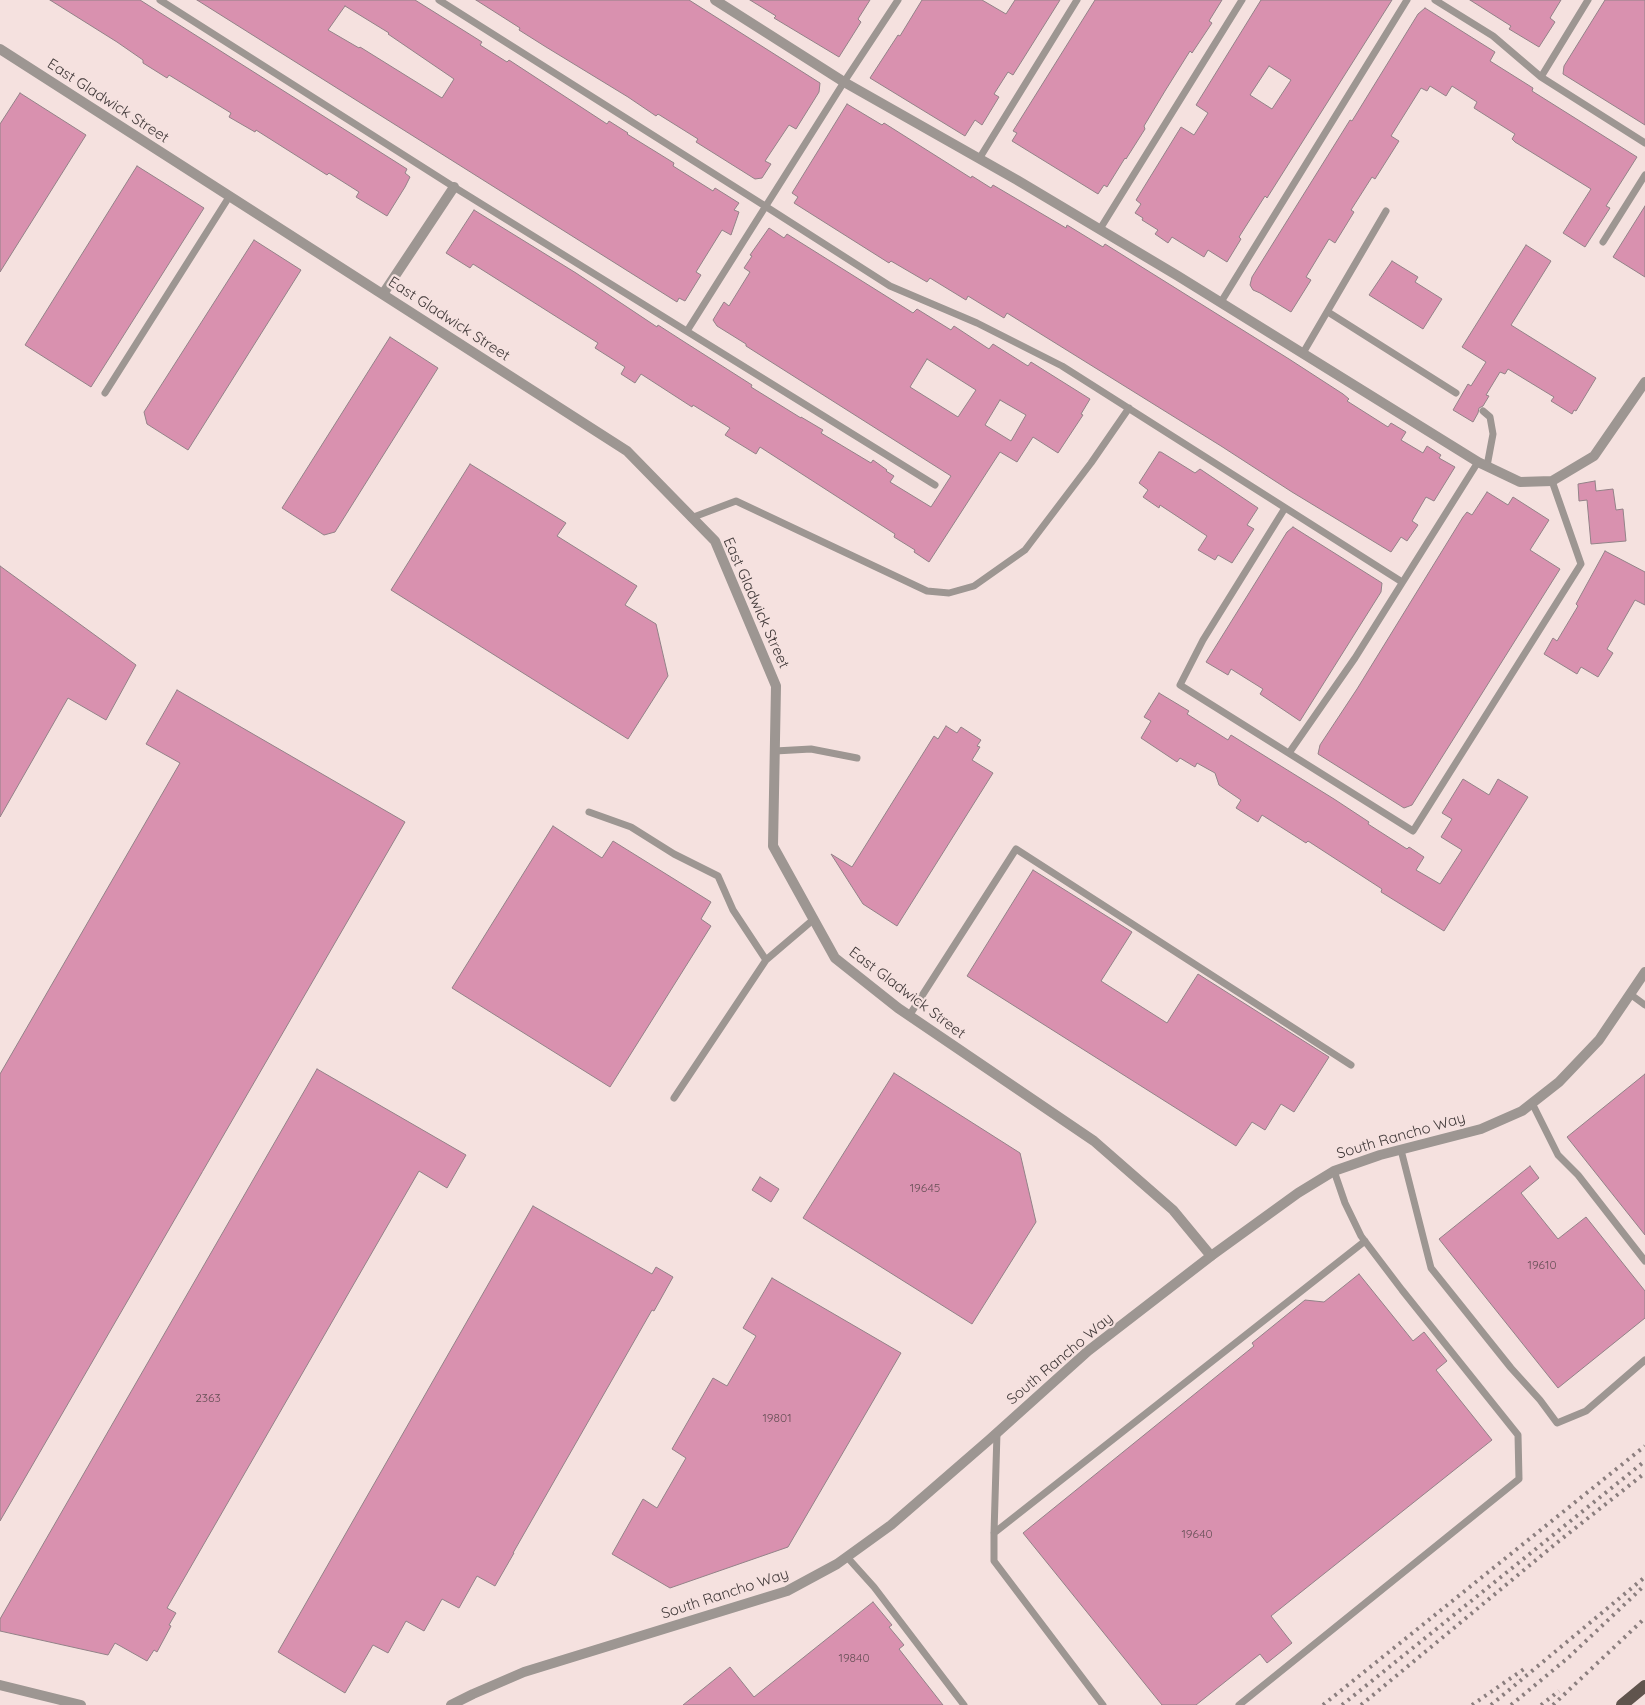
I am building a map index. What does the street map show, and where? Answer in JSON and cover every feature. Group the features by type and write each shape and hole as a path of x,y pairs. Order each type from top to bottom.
{"main road":[{"path":"1622,1705 1645,1686"}],"street":[{"path":"715,0 844,82 1100,229 1482,464 1520,482 1552,481 1594,456 1645,382"},
{"name":"East Gladwick Street","path":"0,49 626,451 715,542 776,686 773,846 835,958 898,1008 1094,1141 1173,1210 1211,1256"},
{"path":"383,294 454,187"},
{"name":"South Rancho Way","path":"452,1705 524,1672 787,1591 837,1564 890,1525 997,1433 1088,1351 1211,1256 1298,1193 1334,1172 1380,1155 1481,1129 1522,1111 1559,1082 1599,1040 1645,972"},
{"path":"0,1685 81,1705"}],"lane":[{"path":"160,0 454,187 935,484"},
{"path":"439,0 890,286 977,322 1062,366 1402,582"},
{"path":"687,331 898,0"},
{"path":"979,159 1077,0"},
{"path":"1100,229 1242,0"},
{"path":"1221,302 1406,0"},
{"path":"1435,0 1493,36 1541,77 1645,143"},
{"path":"1541,77 1588,0"},
{"path":"1603,242 1645,175"},
{"path":"105,393 229,197"},
{"path":"1303,353 1386,211"},
{"path":"1328,312 1456,393"},
{"path":"691,518 736,501 927,591 949,593 974,586 1025,550 1091,463 1129,408"},
{"path":"1289,754 1355,658 1402,582 1482,464 1493,434 1490,417 1484,411"},
{"path":"1285,508 1203,640 1180,684 1413,831 1581,564 1552,481"},
{"path":"775,751 811,750 857,758"},
{"path":"589,812 631,827 674,854 718,876 734,910 766,960"},
{"path":"910,1016 1016,849 1351,1064"},
{"path":"674,1098 766,960 814,919"},
{"path":"1630,994 1645,1005"},
{"path":"1532,1103 1558,1155 1578,1176 1645,1262"},
{"path":"1401,1150 1431,1268 1557,1423 1586,1411 1645,1360"},
{"path":"1239,1705 1519,1479 1518,1434 1364,1241 1345,1203 1334,1172"},
{"path":"994,1533 1364,1241"},
{"path":"997,1433 994,1560 1104,1705"},
{"path":"847,1557 874,1587 964,1705"}],"building":[{"path":"50,0 140,0 407,169 405,173 410,177 405,187 387,216 356,197 359,192 329,173 327,175 256,130 255,132 229,117 231,113 169,75 167,78 143,63 143,60 117,42"},
{"path":"197,0 415,0 482,42 480,45 507,62 509,60 607,124 609,121 674,163 673,166 713,191 715,188 739,203 734,210 739,212 731,235 722,230 696,272 701,275 685,301 679,298 677,302","holes":["345,6 389,33 454,79 442,98 360,47 328,30"]},
{"path":"476,0 689,0 820,83 819,92 796,129 789,125 765,161 771,164 762,178 755,179 696,142 698,139 658,114 656,116 519,30 520,28"},
{"path":"750,0 870,0 858,19 861,22 839,57 774,18 776,16"},
{"path":"922,0 982,0 1006,14 1015,0 1060,0 1013,75 1008,72 994,94 999,97 982,125 975,120 965,136 870,78 898,35 900,36"},
{"path":"1095,0 1222,0 1209,21 1212,23 1192,53 1190,51 1126,159 1107,187 1104,185 1098,194 1012,141 1017,133 1013,131"},
{"path":"1261,0 1392,0 1267,198 1265,196 1239,237 1241,239 1227,262 1208,250 1204,257 1172,237 1168,243 1155,234 1158,230 1135,213 1141,204 1136,200 1181,127 1194,135 1208,113 1196,105","holes":["1269,66 1291,80 1272,109 1250,95"]},
{"path":"1470,0 1561,0 1550,18 1555,22 1539,47 1509,29 1511,26"},
{"path":"1605,0 1645,0 1645,125 1563,74 1564,66"},
{"path":"1425,8 1495,52 1490,61 1533,88 1532,91 1637,157 1606,206 1610,208 1585,247 1563,233 1591,189 1515,142 1512,139 1515,134 1474,108 1477,102 1452,86 1446,96 1430,86 1427,91 1421,88 1391,136 1399,141 1375,179 1372,177 1351,210 1354,212 1335,243 1329,239 1306,277 1311,280 1291,312 1253,290 1250,285 1252,277 1418,14"},
{"path":"20,93 86,135 0,272 0,124"},
{"path":"847,104 882,125 884,123 971,178 972,176 991,188 993,185 1066,228 1067,225 1103,247 1105,244 1289,359 1343,394 1349,399 1347,401 1388,427 1391,423 1406,432 1401,440 1423,453 1427,446 1441,455 1439,458 1455,467 1434,501 1426,497 1412,521 1418,525 1407,541 1401,537 1391,552 1007,313 1004,318 968,296 966,300 930,278 927,282 891,261 889,263 794,203 798,197 792,193"},
{"path":"137,166 204,208 91,387 25,345"},
{"path":"1645,206 1645,277 1613,257"},
{"path":"474,210 576,273 657,327 658,325 752,385 751,387 823,430 821,433 871,463 873,460 894,476 890,482 931,507 951,476 746,346 746,344 717,326 713,320 724,302 729,306 750,272 744,268 752,256 750,255 769,228 784,238 787,234 913,313 917,309 951,330 954,326 989,349 993,344 1028,366 1031,362 1090,399 1081,414 1083,415 1058,453 1033,437 1017,462 1000,452 929,562 914,552 915,550 894,537 895,534 760,447 756,454 725,435 730,428 693,405 692,407 641,374 635,383 621,374 625,367 595,348 598,343 473,264 470,268 446,253","holes":["927,359 976,390 958,417 910,387","1000,400 1026,415 1011,441 985,425"]},
{"path":"254,240 301,270 188,450 147,424 144,412"},
{"path":"1526,245 1551,261 1511,325 1596,378 1576,411 1574,410 1572,414 1551,401 1554,397 1508,369 1505,374 1500,372 1486,395 1489,396 1483,406 1479,408 1473,422 1453,410 1468,384 1471,386 1486,362 1462,347"},
{"path":"1392,261 1418,277 1415,282 1442,299 1423,329 1369,295"},
{"path":"390,337 438,368 335,532 324,535 282,508"},
{"path":"1159,452 1195,473 1200,469 1258,508 1247,525 1254,529 1232,563 1218,555 1215,560 1198,550 1207,536 1160,505 1159,508 1143,497 1148,490 1139,483"},
{"path":"470,464 566,523 557,536 637,586 625,605 656,624 668,676 628,739 391,590"},
{"path":"1595,481 1596,491 1613,489 1616,510 1623,509 1626,541 1591,544 1587,500 1579,501 1578,484"},
{"path":"1487,492 1508,505 1513,497 1549,520 1530,550 1560,569 1412,805 1404,808 1318,754 1320,745 1357,689 1463,517 1467,512 1472,515"},
{"path":"1293,527 1382,583 1381,592 1300,721 1260,694 1263,689 1231,669 1228,675 1206,662 1287,532"},
{"path":"1605,551 1645,572 1645,605 1635,600 1607,649 1613,653 1598,677 1581,667 1577,674 1544,654 1553,638 1557,641 1578,606 1576,604"},
{"path":"0,566 136,665 106,720 68,698 0,817"},
{"path":"177,690 405,822 0,1521 0,1074 180,763 146,744"},
{"path":"1159,693 1189,711 1187,714 1228,740 1231,735 1334,799 1407,849 1409,847 1424,857 1416,870 1440,884 1462,850 1441,837 1452,819 1442,813 1463,779 1489,795 1498,779 1528,797 1444,931 1381,892 1382,889 1308,841 1306,843 1262,815 1258,822 1236,808 1241,800 1219,785 1215,773 1197,763 1195,767 1180,758 1177,762 1141,738 1151,721 1144,717"},
{"path":"946,726 957,733 961,727 981,740 977,746 980,747 972,760 993,773 897,926 863,904 831,854 852,867 934,736 938,739"},
{"path":"553,826 602,858 613,841 711,902 701,919 711,926 610,1087 452,988"},
{"path":"1033,870 1132,932 1101,981 1167,1023 1198,974 1329,1057 1294,1112 1281,1104 1265,1130 1252,1122 1236,1146 967,976"},
{"path":"317,1069 466,1155 447,1188 419,1171 167,1608 176,1613 157,1652 154,1650 147,1661 115,1643 108,1655 0,1631 0,1619"},
{"path":"894,1073 1020,1153 1036,1222 972,1324 803,1218"},
{"path":"1645,1074 1645,1235 1567,1137"},
{"path":"1530,1166 1539,1178 1521,1193 1558,1239 1586,1217 1645,1291 1645,1318 1558,1388 1439,1239"},
{"path":"760,1177 779,1189 771,1202 752,1190"},
{"path":"533,1206 652,1274 656,1267 673,1277 654,1311 652,1310 495,1586 477,1576 459,1608 442,1599 424,1631 406,1621 388,1653 373,1645 345,1693 278,1652"},
{"path":"1359,1274 1413,1341 1424,1332 1447,1361 1436,1370 1492,1440 1271,1616 1292,1643 1267,1663 1260,1654 1196,1705 1162,1705 1023,1533 1254,1346 1252,1343 1305,1300 1324,1302"},
{"path":"772,1278 901,1353 788,1547 670,1588 612,1554 643,1499 657,1508 686,1458 672,1449 713,1378 727,1386 756,1336 743,1328"},
{"path":"873,1602 892,1625 889,1627 904,1645 899,1649 943,1705 683,1705 730,1667 754,1697"}],"railway":[{"path":"1323,1705 1645,1446"},
{"path":"1342,1705 1645,1461"},
{"path":"1361,1705 1559,1541 1645,1473"},
{"path":"1491,1705 1645,1577"},
{"path":"1511,1705 1569,1657 1645,1585"},
{"path":"1553,1705 1645,1618"},
{"path":"1472,1705 1527,1667"},
{"path":"1541,1705 1559,1691"}]}
